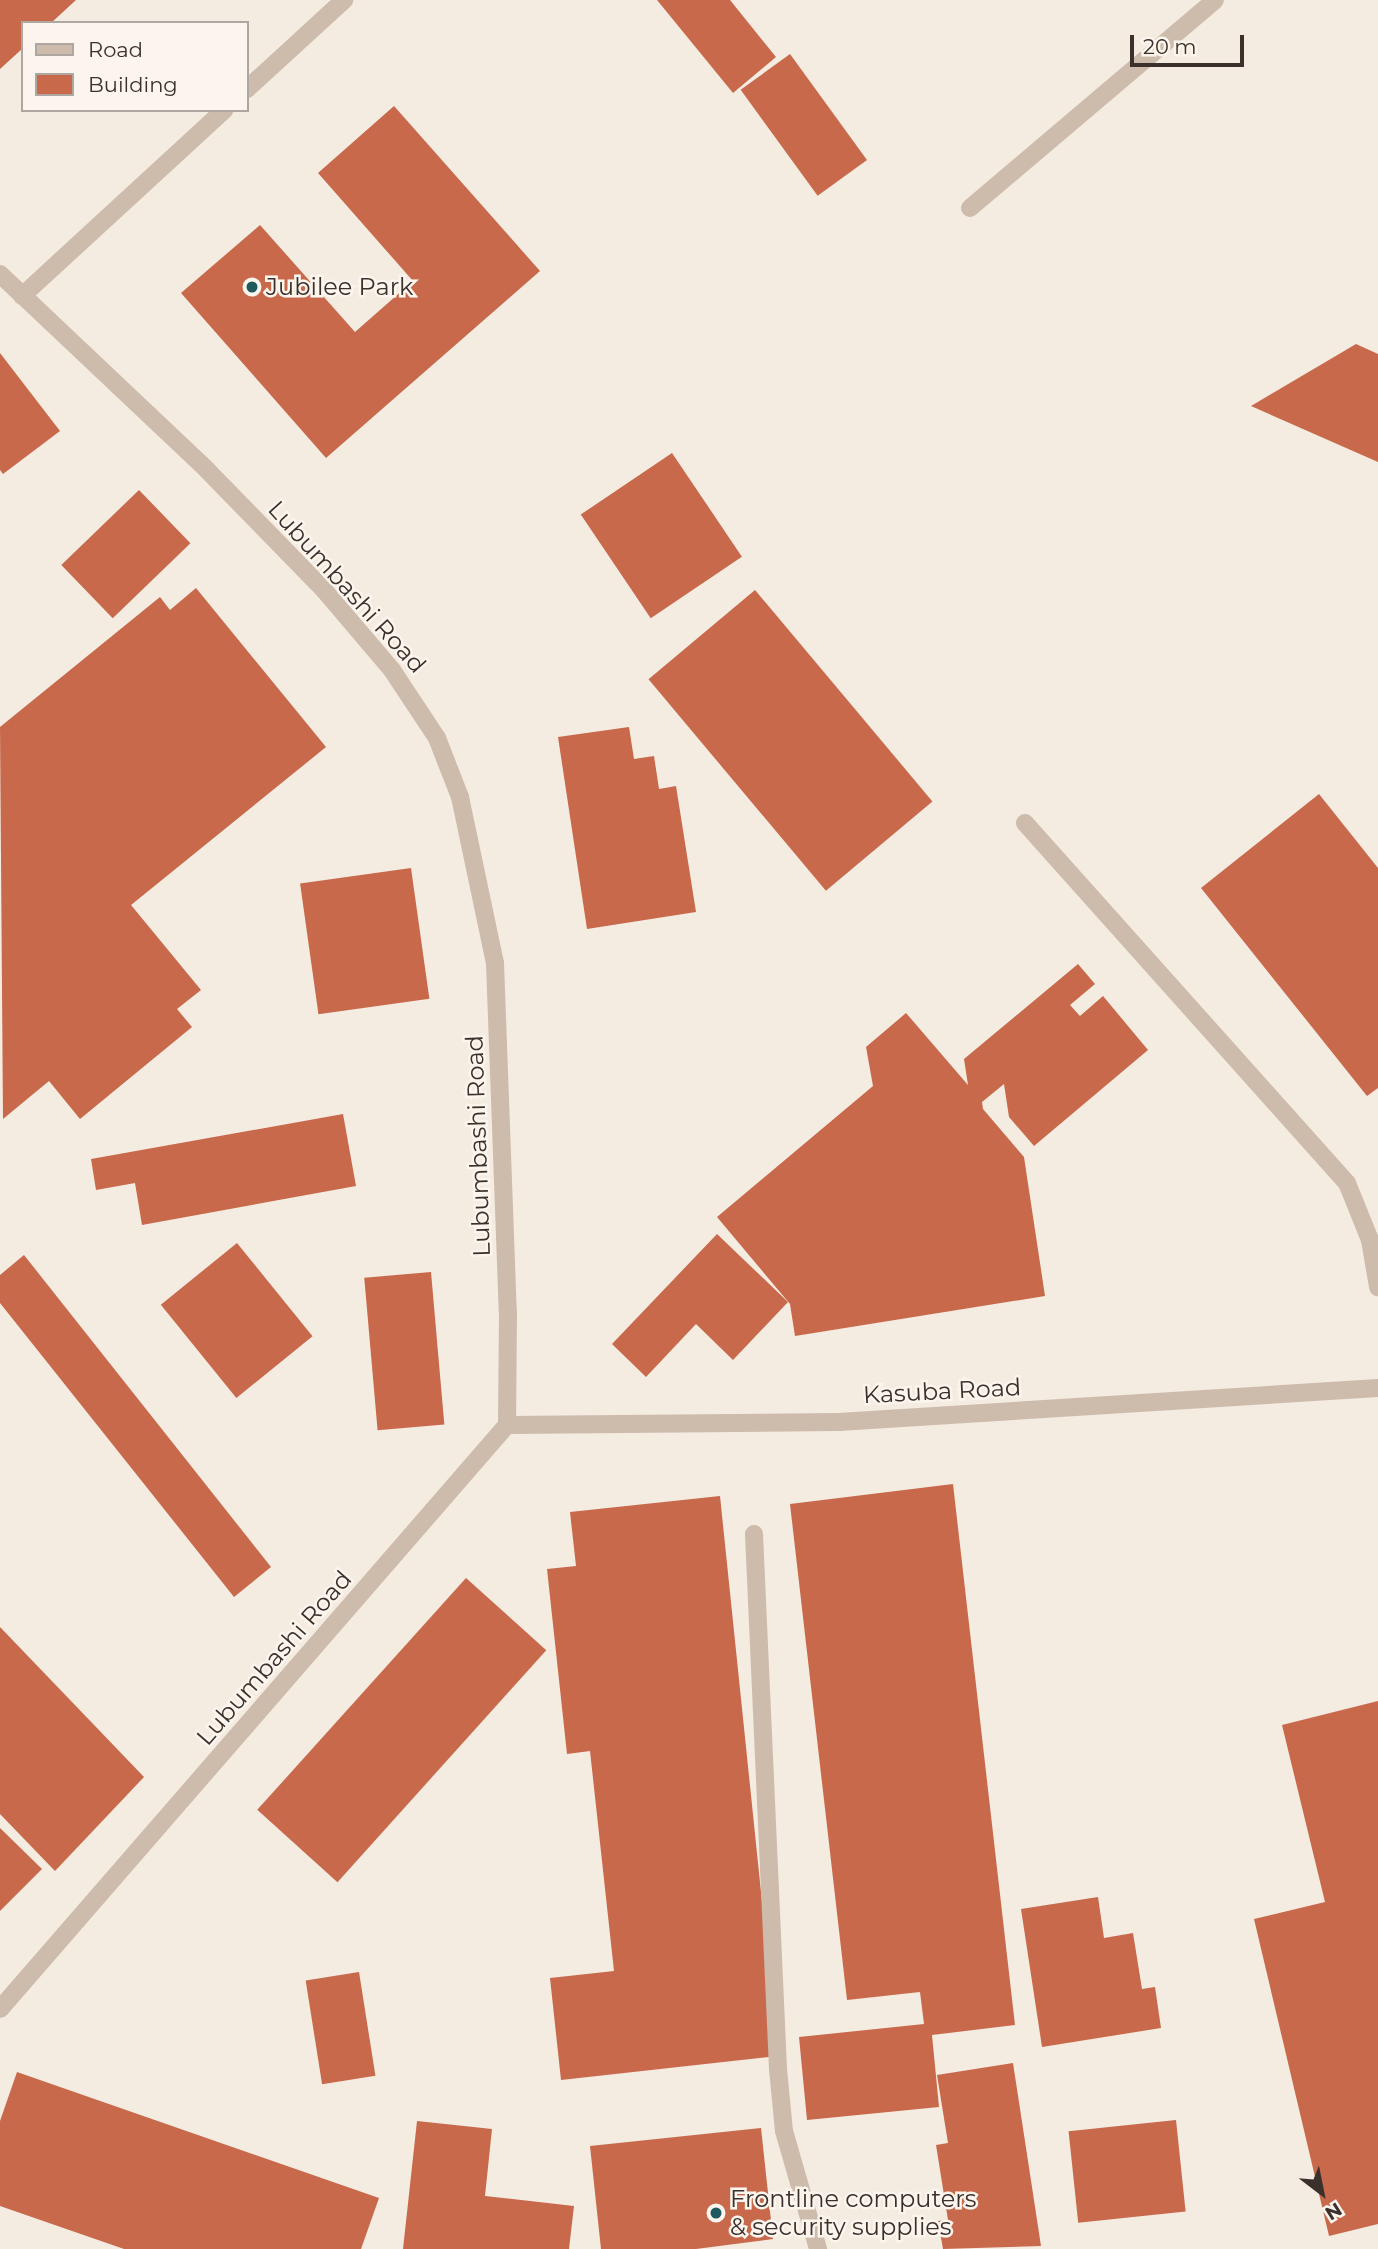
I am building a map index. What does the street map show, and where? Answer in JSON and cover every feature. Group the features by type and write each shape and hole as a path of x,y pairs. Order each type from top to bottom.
{"street":[{"path":"248,88 344,0"},
{"path":"970,208 1215,0"},
{"path":"22,296 222,112"},
{"name":"Lubumbashi Road","path":"0,274 207,470 324,590 392,670 436,738 460,797 495,963 508,1298 508,1425 0,2009"},
{"path":"1025,823 1347,1183 1364,1218 1378,1287"},
{"name":"Kasuba Road","path":"508,1425 839,1422 1378,1388"},
{"path":"754,1534 778,2069 784,2131 818,2249"}],"building":[{"path":"0,0 76,0 53,21 21,21 21,50 0,69"},
{"path":"657,0 730,0 776,57 733,93"},
{"path":"790,54 867,160 818,196 741,90"},
{"name":"Jubilee Park","path":"394,106 540,271 326,458 181,293 260,225 355,332 413,281 318,173"},
{"path":"1356,344 1378,354 1378,462 1251,406"},
{"path":"0,353 60,431 3,474 0,470"},
{"path":"672,453 742,557 651,618 581,515"},
{"path":"139,490 190,543 113,618 61,565"},
{"path":"196,588 326,747 131,905 201,990 177,1009 192,1027 80,1119 49,1081 3,1119 0,727 160,597 170,610"},
{"path":"755,590 932,801 826,891 649,679"},
{"path":"629,727 634,759 654,756 659,789 676,786 696,912 587,929 558,737"},
{"path":"1319,794 1378,868 1378,1088 1367,1096 1201,888"},
{"path":"411,868 429,999 318,1014 300,884"},
{"path":"1078,964 1095,984 1070,1005 1080,1016 1103,996 1148,1050 1034,1146 1009,1117 1004,1084 982,1102 983,1109 1024,1157 1045,1296 795,1336 790,1304 717,1217 873,1086 866,1047 906,1013 968,1085 964,1059"},
{"path":"343,1114 356,1186 142,1225 135,1183 96,1190 91,1159"},
{"path":"717,1234 788,1302 733,1360 696,1324 646,1377 612,1344"},
{"path":"237,1243 313,1336 236,1398 161,1305"},
{"path":"24,1255 271,1567 234,1597 0,1303 0,1275"},
{"path":"431,1272 444,1424 378,1430 364,1278"},
{"path":"953,1484 1015,2025 932,2035 939,2107 807,2120 799,2037 924,2024 920,1992 847,2000 790,1504"},
{"path":"720,1496 778,2056 561,2080 550,1978 614,1971 590,1751 567,1754 547,1569 576,1566 570,1512"},
{"path":"466,1578 546,1650 337,1882 257,1810"},
{"path":"0,1627 144,1777 55,1871 0,1814"},
{"path":"1378,1701 1378,2224 1329,2236 1254,1919 1325,1902 1282,1725"},
{"path":"0,1828 42,1869 0,1911"},
{"path":"1098,1897 1104,1938 1133,1933 1142,1989 1155,1987 1161,2028 1042,2047 1021,1909"},
{"path":"359,1972 375,2076 322,2084 306,1980"},
{"path":"1013,2063 1041,2246 943,2249 938,2221 948,2220 936,2145 948,2143 937,2075"},
{"path":"17,2072 379,2198 361,2249 124,2249 0,2206 0,2121"},
{"path":"1176,2120 1186,2211 1078,2223 1069,2131"},
{"path":"417,2121 492,2129 485,2196 574,2206 569,2249 403,2249"},
{"path":"761,2128 773,2239 696,2249 601,2249 590,2146"}],"place":[{"name":"Jubilee Park","path":"252,287"},
{"name":"Frontline computers & security supplies","path":"716,2213"}]}
